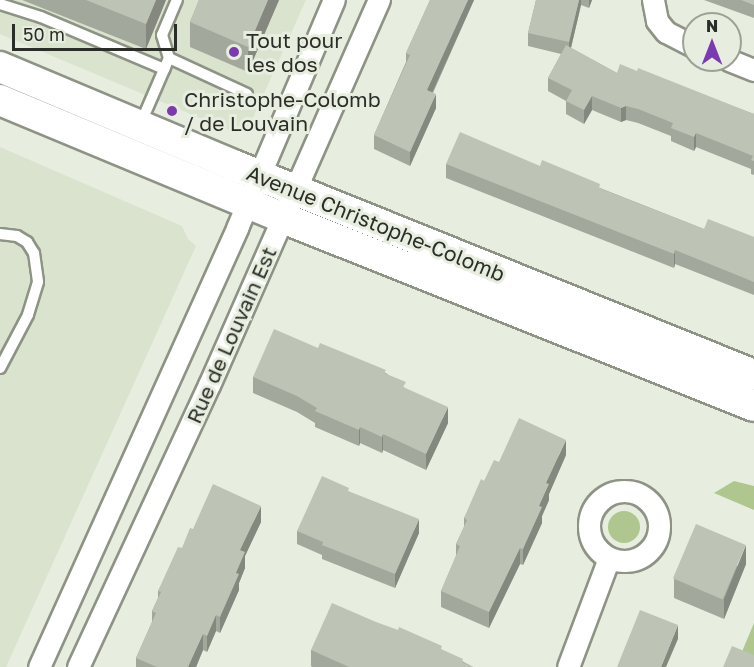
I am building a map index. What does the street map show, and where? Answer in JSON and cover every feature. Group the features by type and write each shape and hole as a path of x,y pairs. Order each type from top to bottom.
{"main road":[{"name":"Avenue Christophe-Colomb","path":"0,67 295,190 754,375"},
{"name":"Avenue Christophe-Colomb","path":"0,100 283,218 754,406"}],"street":[{"name":"Rue de Louvain Est","path":"39,667 247,203 334,0"},
{"name":"Rue de Louvain Est","path":"78,667 209,385 379,0"},
{"path":"653,0 657,21 666,32 682,40"},
{"path":"568,667 609,558"}],"lane":[{"path":"140,125 169,58 162,35 177,0"},
{"path":"0,4 41,17 165,69"},
{"path":"169,58 247,93"},
{"path":"0,234 17,236 27,242 34,253 38,282 28,315 0,368"}],"shaded area":[{"path":"0,0 306,0 249,127 244,133 238,134 0,34"},
{"path":"0,147 182,226 188,239 196,246 6,667 0,667"}],"green space":[{"path":"734,481 754,486 754,510 714,493"},
{"path":"624,511 635,516 640,527 635,538 624,543 613,538 608,527 613,516"},
{"path":"754,623 754,662 741,654"}],"building":[{"path":"86,0 156,0 146,24"},
{"path":"199,0 268,0 248,47 190,22"},
{"path":"430,0 468,0 427,90 436,94 410,152 374,135 410,55 406,53"},
{"path":"536,0 579,0 569,42 528,33"},
{"path":"741,0 754,0 754,5"},
{"path":"566,45 617,73 620,64 637,71 638,68 754,114 754,161 751,160 753,156 696,133 694,137 671,128 673,123 638,109 626,106 621,108 592,96 584,110 566,101 572,90 548,78"},
{"path":"460,132 540,166 542,160 600,184 599,188 704,229 708,219 754,237 754,282 675,250 674,254 446,164"},
{"path":"274,329 318,348 320,343 386,370 384,373 406,382 403,387 448,407 426,454 383,434 382,437 360,427 359,430 315,411 317,408 297,396 253,377"},
{"path":"519,418 566,440 546,483 549,484 539,506 542,507 523,549 520,548 489,612 441,591 460,546 456,544 467,520 464,518 481,479 484,481 494,460 499,462"},
{"path":"322,476 349,488 348,491 419,519 395,574 322,545 323,542 297,531"},
{"path":"213,484 261,506 240,550 245,552 236,573 239,574 220,617 216,615 207,636 203,634 188,667 157,667 136,658 156,613 152,611 161,592 158,591 178,547 182,548 190,528 193,529"},
{"path":"696,524 746,545 723,599 673,578"},
{"path":"332,603 398,630 399,627 442,646 441,649 463,659 462,662 473,667 349,667 311,650"},
{"path":"640,610 678,625 661,667 617,667"},
{"path":"732,646 754,655 754,667 723,667"}],"place":[{"name":"Tout pour les dos","path":"234,52"},
{"name":"Christophe-Colomb / de Louvain","path":"172,111"}]}
